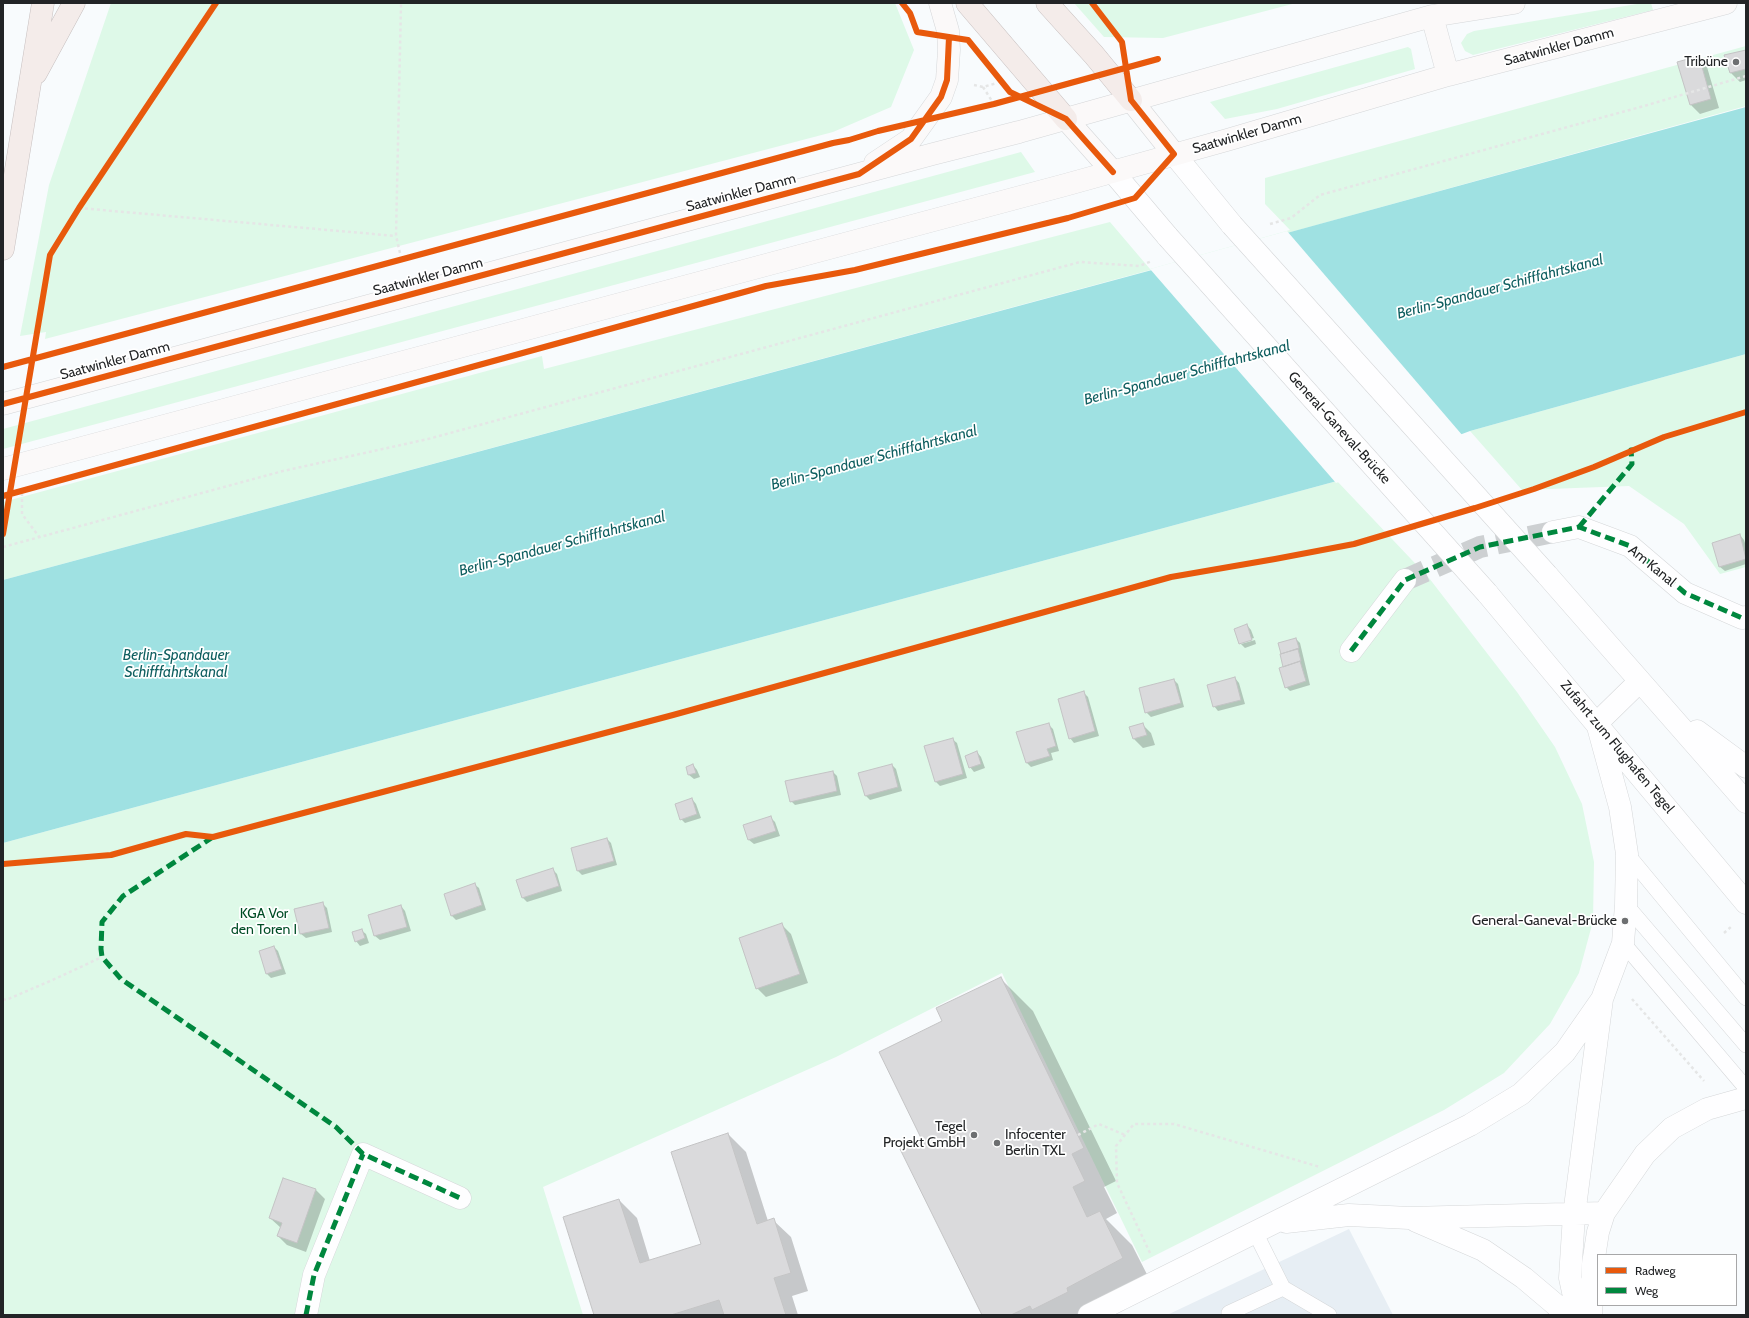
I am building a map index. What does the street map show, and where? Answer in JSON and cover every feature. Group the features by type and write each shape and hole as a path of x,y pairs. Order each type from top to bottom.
{"highway":[{"path":"3,248 42,3"},
{"path":"28,88 74,3"},
{"path":"966,3 1066,118"},
{"path":"1047,3 1094,55 1131,100"}],"main road":[{"path":"859,174 911,139 941,97 946,80 949,50 948,31 940,3"},
{"name":"Saatwinkler Damm","path":"3,404 1066,118 1432,16 1514,3"},
{"name":"Saatwinkler Damm","path":"3,469 1113,172 1448,75 1726,3"},
{"path":"1432,16 1448,75"},
{"path":"1131,100 1174,154"},
{"path":"1066,118 1113,172"}],"street":[{"path":"1174,154 1232,225 1547,575 1746,802"},
{"name":"General-Ganeval-Brücke","path":"1113,172 1168,237 1487,593"},
{"name":"Am Kanal","path":"1554,532 1579,527 1630,546 1686,593 1742,618 1746,617"},
{"path":"1351,651 1405,580"},
{"name":"Zufahrt zum Flughafen Tegel","path":"1487,593 1746,903"},
{"path":"1578,1315 1570,1278 1574,1215 1602,1000 1623,944 1626,905 1627,854 1620,807 1597,723 1645,687"},
{"path":"1645,687 1721,750 1746,767"},
{"path":"1094,1314 1162,1278 1470,1125 1521,1094 1565,1052 1602,1000"},
{"path":"1591,1315 1593,1264 1598,1232 1604,1213 1645,1154 1672,1128 1707,1109 1736,1101"},
{"path":"306,1315 314,1274 362,1154 460,1198"},
{"path":"1263,1228 1349,1215 1409,1218 1574,1215 1604,1213"},
{"path":"1409,1218 1483,1250 1524,1278 1556,1305 1564,1315"}],"lane":[{"path":"1627,854 1746,998"},
{"path":"1626,905 1746,1045"},
{"path":"1623,944 1746,1088"},
{"path":"1263,1228 1283,1288 1319,1313"},
{"path":"1230,1313 1283,1288"}],"path":[{"path":"401,3 396,236 407,295"},
{"path":"997,76 1010,92 1019,96 1041,91"},
{"path":"1268,225 1291,218 1320,195 1644,106 1746,76"},
{"path":"971,85 983,87 997,83"},
{"path":"983,87 989,103 1000,102"},
{"path":"79,208 396,236"},
{"path":"3,547 283,471 428,439 1080,262 1139,266 1154,261"},
{"path":"15,493 30,488"},
{"path":"23,490 22,514 40,538"},
{"path":"3,999 6,1000 102,957"},
{"path":"1612,974 1626,992 1736,1101"},
{"path":"1078,1134 1099,1124 1125,1135"},
{"path":"1162,1278 1117,1183 1116,1146 1134,1124 1174,1124 1361,1179"}],"shaded area":[{"path":"1349,1229 1393,1315 1167,1315"}],"green space":[{"path":"111,3 895,3 914,50 891,107 833,132 45,339 46,332 20,336 49,185"},
{"path":"1074,3 1296,3 1163,38 1104,37"},
{"path":"1643,3 1651,3 1653,10 1473,55 1465,51 1461,43 1467,34 1474,31"},
{"path":"1746,46 1746,106 1313,226 3,580 3,502 542,356 544,369 1110,222 1150,269 1290,230 1265,204 1265,178"},
{"path":"1408,47 1411,49 1415,69 1277,109 1225,119 1210,102"},
{"path":"1021,152 1035,172 3,449 3,429"},
{"path":"1746,354 1746,567 1720,574 1684,524 1629,486 1522,490 1470,431"},
{"name":"KGA Vor den Toren I","path":"1337,481 1429,578 1517,692 1555,747 1582,804 1594,862 1593,921 1579,973 1550,1024 1504,1073 1444,1110 1142,1262 1002,973 836,1057 543,1187 583,1315 3,1315 3,843"}],"water":[{"name":"Berlin-Spandauer Schifffahrtskanal","path":"1746,107 1746,354 1470,431 1337,481 3,843 3,580 1152,270"}],"pier":[{"path":"1287,231 1463,436 1336,483 1150,269"}],"building":[{"name":"Tribüne","path":"1746,50 1746,69 1730,73 1724,55"},
{"path":"1699,56 1711,99 1690,105 1677,62"},
{"path":"1740,534 1746,559 1719,567 1712,543"},
{"path":"1247,624 1252,640 1239,644 1234,629"},
{"path":"1296,638 1299,648 1281,654 1278,643"},
{"path":"1298,649 1301,661 1283,667 1280,654"},
{"path":"1300,661 1306,681 1285,688 1279,668"},
{"path":"1235,677 1241,700 1213,707 1207,685"},
{"path":"1174,679 1181,703 1145,713 1139,688"},
{"path":"1084,691 1095,731 1069,739 1058,699"},
{"path":"1049,723 1056,746 1047,749 1050,756 1026,763 1016,732"},
{"path":"1143,723 1147,735 1133,739 1129,727"},
{"path":"953,738 963,774 935,782 924,746"},
{"path":"977,751 981,764 969,768 965,756"},
{"path":"693,764 696,773 688,775 686,767"},
{"path":"892,764 898,787 865,796 858,773"},
{"path":"833,771 837,791 790,802 785,781"},
{"path":"692,798 697,814 680,820 675,804"},
{"path":"771,816 776,831 748,840 743,825"},
{"path":"607,838 614,861 577,871 571,848"},
{"path":"553,868 559,886 522,898 516,880"},
{"path":"475,883 482,905 451,916 444,894"},
{"path":"323,902 329,928 300,934 294,909"},
{"path":"401,905 407,927 374,936 368,915"},
{"path":"782,923 800,974 756,989 739,938"},
{"path":"362,929 365,938 355,942 352,932"},
{"path":"274,946 282,969 266,974 259,951"},
{"name":"Infocenter Berlin TXL","path":"1001,977 1084,1148 1072,1154 1085,1181 1073,1187 1087,1217 1100,1211 1123,1258 1067,1288 1068,1292 1032,1310 1030,1306 1011,1315 982,1315 900,1149 921,1138 879,1052 942,1021 936,1008"},
{"path":"728,1133 757,1224 774,1218 791,1273 774,1278 786,1315 724,1315 719,1300 671,1315 594,1315 563,1217 619,1199 640,1263 701,1244 671,1152"},
{"path":"283,1178 316,1189 297,1243 277,1236 282,1223 269,1218"}],"tunnel":[{"path":"1405,580 1480,547 1553,532"}],"marked path":[{"path":"1579,527 1632,464 1631,450 1633,450"},
{"path":"1351,651 1405,580 1480,547 1579,527 1630,546 1685,593 1742,618 1746,617"},
{"path":"213,837 123,896 102,922 102,957 121,979 336,1127 363,1154 460,1198"},
{"path":"306,1315 314,1275 363,1154"}],"cycle path":[{"path":"3,534 50,255 79,208 216,3"},
{"path":"902,3 910,13 917,32 968,40 1010,92 1066,119 1113,172"},
{"path":"3,496 766,286 855,270 1068,218 1135,198 1174,154 1131,100 1122,42 1092,3"},
{"path":"3,404 859,174 911,139 941,97 947,80 949,37"},
{"path":"3,367 833,143 994,104 1158,59"},
{"path":"3,864 111,855 186,834 213,837 673,715 1171,577 1354,544 1534,489 1594,467 1664,437 1746,412"}],"place":[{"name":"Tribüne","path":"1736,62"},
{"name":"General-Ganeval-Brücke","path":"1625,921"},
{"name":"Tegel Projekt GmbH","path":"974,1135"},
{"name":"Infocenter Berlin TXL","path":"997,1143"}]}
